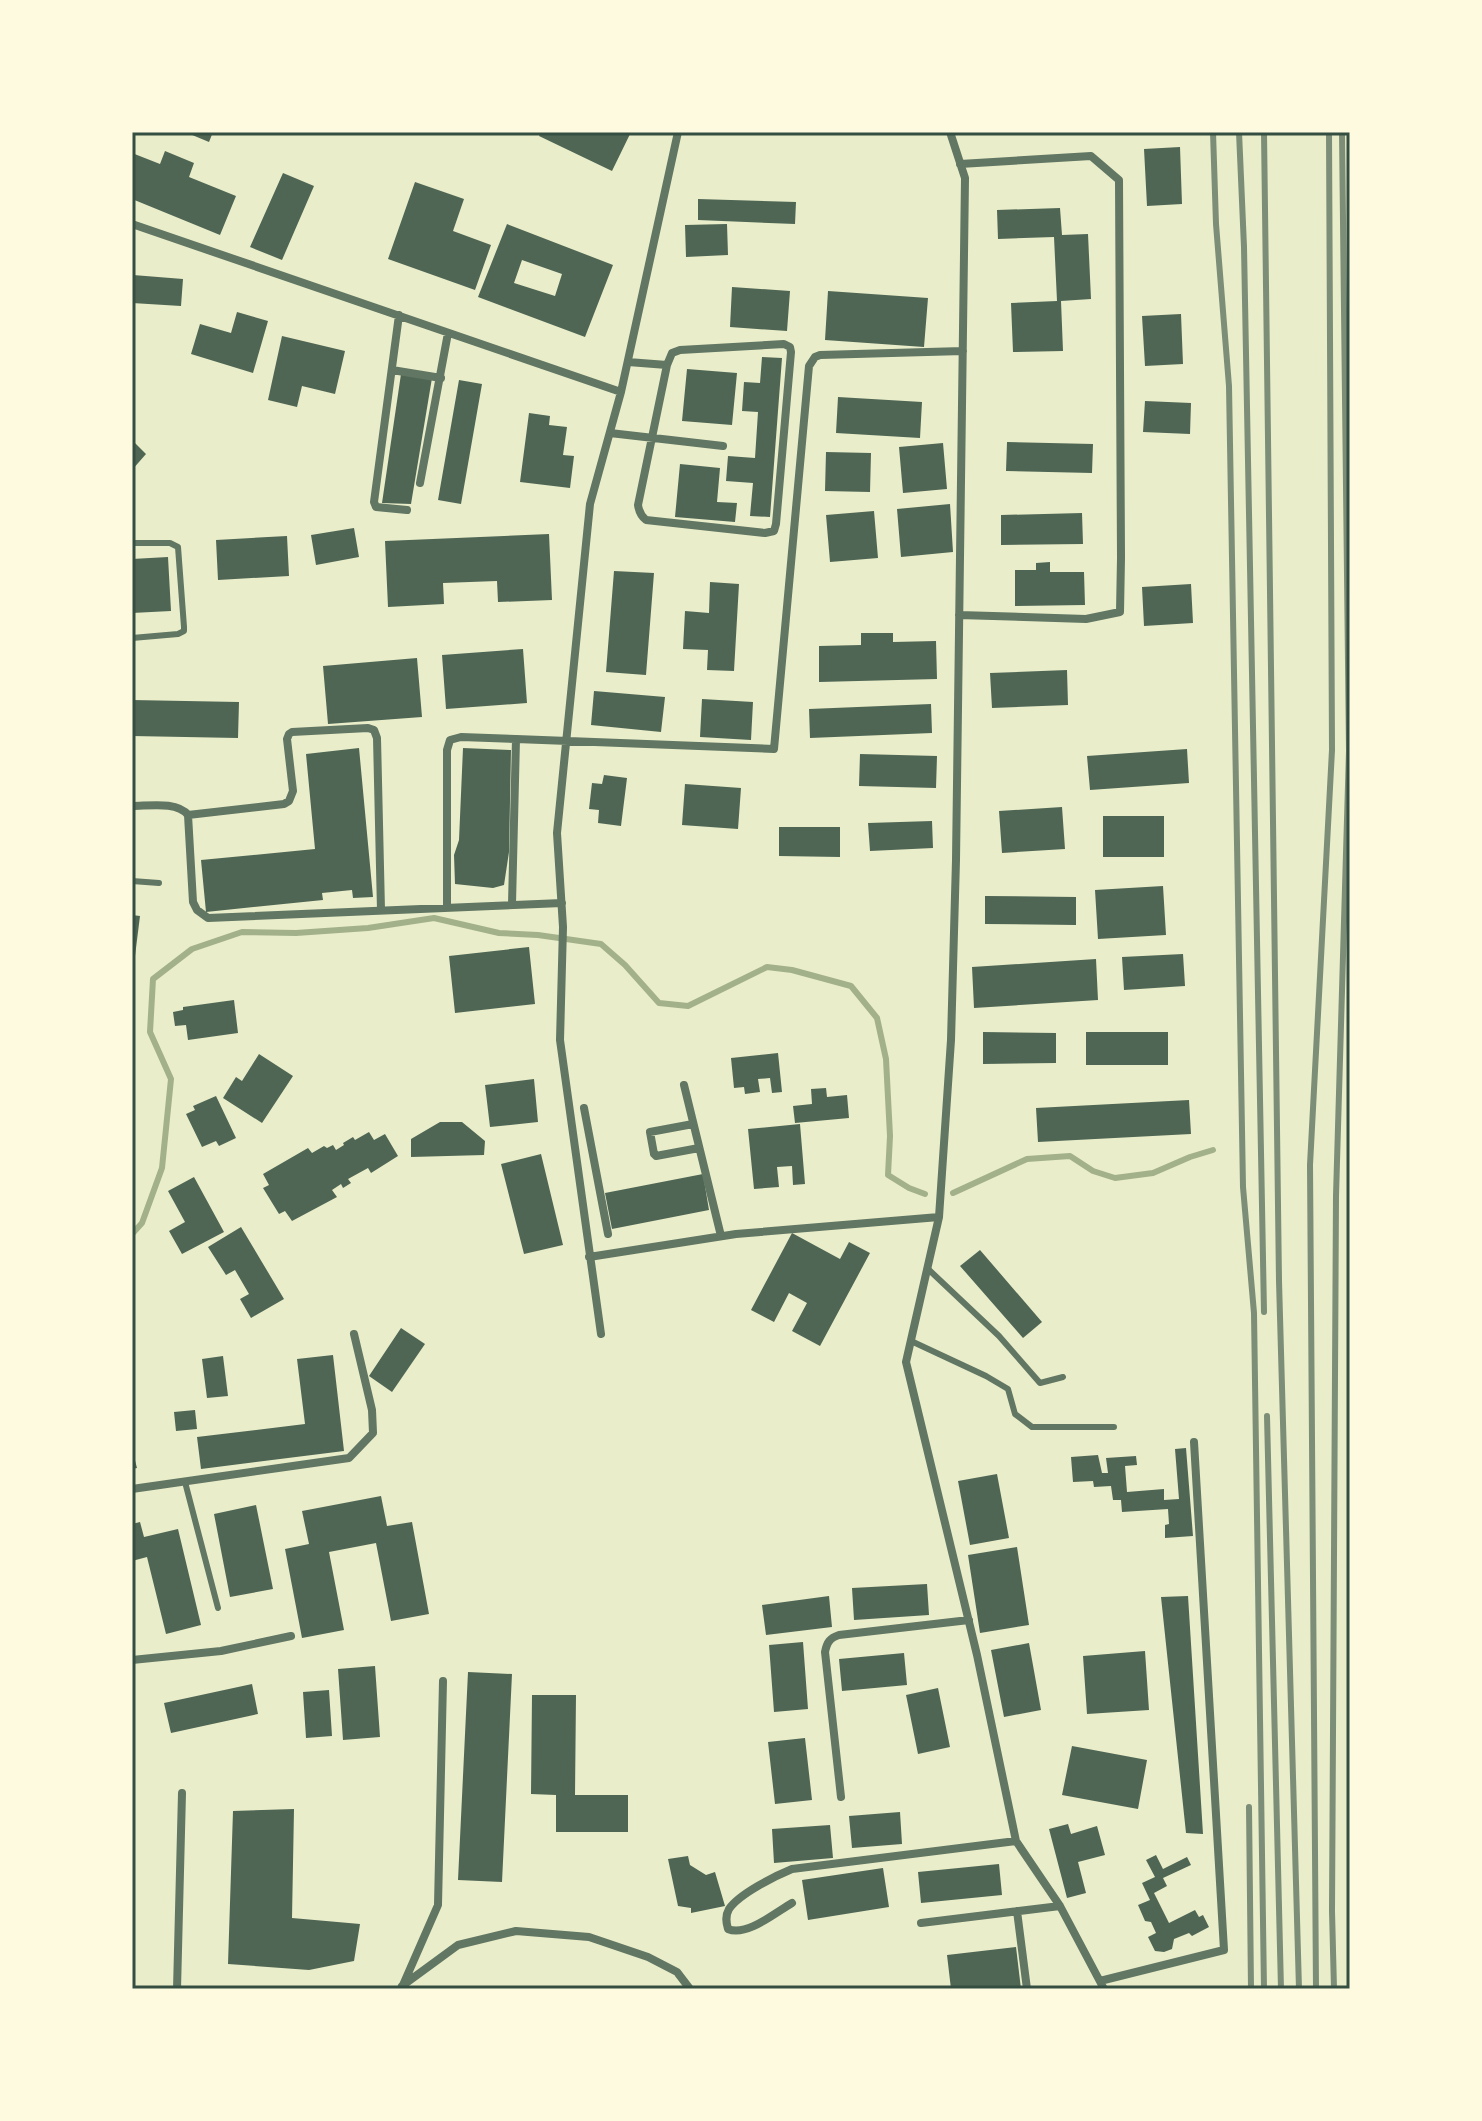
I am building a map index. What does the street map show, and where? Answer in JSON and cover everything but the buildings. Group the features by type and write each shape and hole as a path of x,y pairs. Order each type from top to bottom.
{"street":[{"path":"601,1334 560,1040 563,927 557,833 590,504 621,392 678,132"},
{"path":"950,132 965,178 951,1025 939,1217 906,1362 969,1620 1016,1841 1060,1906 1102,1985 1224,1950 1194,1442"},
{"path":"959,615 1086,619 1120,612 1121,558 1119,180 1091,156 960,164"},
{"path":"132,224 621,392"},
{"path":"399,315 374,502 376,507 407,510"},
{"path":"420,483 448,333"},
{"path":"784,344 790,347 791,352 788,388 774,531 646,520 640,514 638,505 672,353 784,344"},
{"path":"447,907 447,745 455,737 774,749 809,366 820,355 963,351"},
{"path":"628,362 667,365"},
{"path":"392,370 441,378"},
{"path":"788,388 807,390"},
{"path":"610,433 723,446"},
{"path":"782,458 801,460"},
{"path":"188,815 289,801 293,791 287,739 292,732 374,730 377,738 381,910"},
{"path":"512,904 516,739"},
{"path":"132,806 176,807 186,811 193,902 208,918 562,903"},
{"path":"684,1085 721,1236"},
{"path":"571,1118 585,1112 608,1234"},
{"path":"693,1124 650,1132 654,1154 699,1148"},
{"path":"572,1133 588,1131"},
{"path":"583,1215 604,1212"},
{"path":"589,1257 721,1236 939,1217"},
{"path":"132,1489 349,1458 373,1433 372,1410 354,1334"},
{"path":"841,1797 825,1652 828,1642 839,1635 969,1620"},
{"path":"132,1660 221,1651 291,1636"},
{"path":"402,1988 438,1905 443,1681"},
{"path":"177,1989 182,1793"},
{"path":"792,1903 746,1931 728,1929 725,1919 728,1910 765,1882 792,1869 1016,1841"},
{"path":"921,1923 1060,1906"},
{"path":"1017,1911 1027,1989"},
{"path":"402,1988 458,1945 516,1931 589,1937 648,1957 677,1972 690,1989"}],"lane":[{"path":"132,543 170,543 178,547 184,627 184,631 178,634 132,638"},
{"path":"132,881 159,883"},
{"path":"927,1268 999,1336 1040,1383 1063,1377"},
{"path":"911,1341 1008,1389 1015,1414 1032,1427 1114,1427"},
{"path":"185,1482 218,1608"}],"waterway":[{"path":"132,1234 142,1223 162,1168 171,1079 150,1032 153,979 192,949 242,932 296,933 368,928 434,918 499,933 601,944 659,1003 688,1006 767,967 792,970 851,986 877,1018 886,1059 890,1136 888,1175 925,1194"},
{"path":"953,1193 1027,1159 1070,1156 1093,1171 1115,1178 1153,1173 1213,1150"}],"railway":[{"path":"1213,132 1216,224 1229,386 1243,1187 1254,1313 1264,1989"},
{"path":"1239,132 1244,247 1264,1312"},
{"path":"1264,132 1279,1281 1299,1989"},
{"path":"1316,1989 1310,1165 1332,750 1329,132"},
{"path":"1334,1989 1336,1196 1349,751 1342,132"},
{"path":"1267,1416 1281,1989"},
{"path":"1249,1807 1251,1989"}]}
